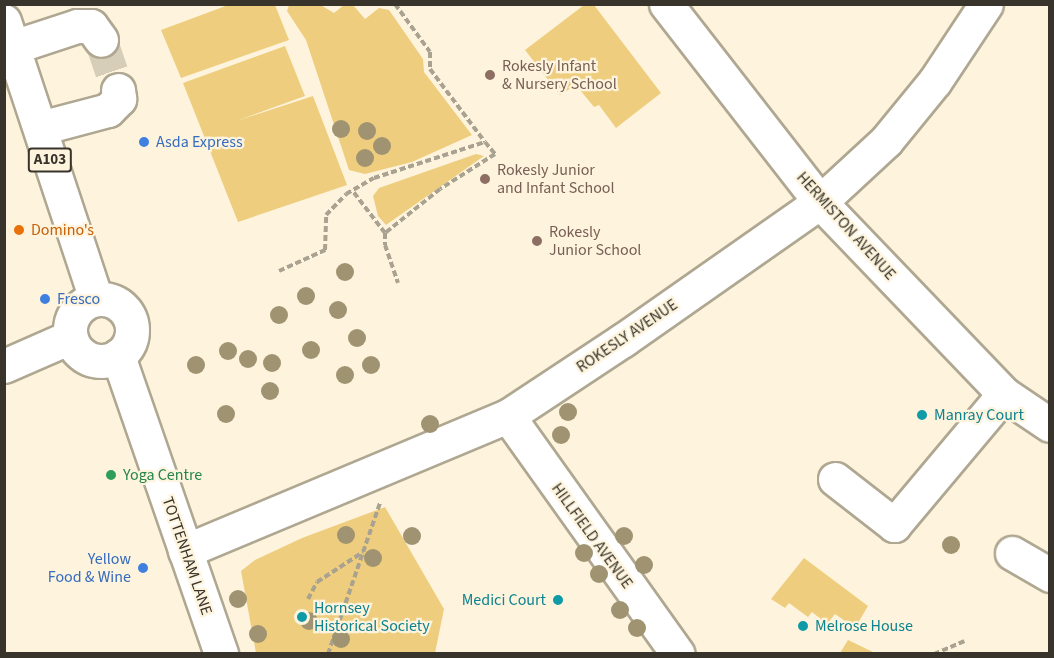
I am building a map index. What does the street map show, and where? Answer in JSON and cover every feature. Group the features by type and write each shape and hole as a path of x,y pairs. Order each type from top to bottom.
{"street":[{"name":"HERMISTON AVENUE","path":"666,4 820,202 1004,394 1050,425"},
{"name":"ROKESLY AVENUE","path":"184,551 508,416 820,202 886,141 935,81 986,4"},
{"path":"9,34 91,26 101,40"},
{"name":"A103","path":"9,34 96,299"},
{"path":"40,128 108,110 119,99 118,90"},
{"path":"96,299 115,303 130,320 130,340 118,356 96,362 83,357 70,337 70,322 76,310 96,299"},
{"path":"4,366 70,337"},
{"name":"TOTTENHAM LANE","path":"118,356 221,654"},
{"path":"835,479 894,525 1004,394"},
{"name":"HILLFIELD AVENUE","path":"508,416 678,654"},
{"path":"1012,553 1050,575"}],"path":[{"path":"385,233 440,189 495,154 430,69 430,52 395,4"},
{"path":"279,271 325,250 326,215 352,190 374,178 485,142"},
{"path":"352,190 385,233 385,245 398,283"},
{"path":"328,654 382,496"},
{"path":"308,599 317,582 363,552"},
{"path":"934,654 964,641"}],"shaded area":[{"path":"231,4 275,5 289,40 181,78 161,30"},
{"path":"319,4 334,13 344,5 353,5 365,19 379,8 389,10 423,59 424,72 472,135 412,162 365,174 349,170 306,40 287,11 289,5"},
{"path":"584,5 594,5 661,93 616,128 599,105 594,107 576,85 560,95 525,50"},
{"path":"285,46 305,96 236,121 313,96 347,185 238,222 183,83"},
{"path":"476,154 484,156 386,225 378,216 373,196 379,188"},
{"path":"385,507 444,609 435,653 256,653 241,571 255,560 302,538"},
{"path":"804,558 868,606 855,628 835,614 827,624 812,612 808,617 789,603 785,608 771,599"},
{"path":"848,640 875,653 840,653"}],"tunnel":[{"path":"101,40 118,90"}],"place":[{"name":"Rokesly Infant & Nursery School","path":"490,75"},
{"name":"Asda Express","path":"144,142"},
{"name":"Rokesly Junior and Infant School","path":"485,179"},
{"name":"Domino's","path":"19,230"},
{"name":"Rokesly Junior School","path":"537,241"},
{"name":"Fresco","path":"45,299"},
{"name":"Manray Court","path":"922,415"},
{"name":"Yoga Centre","path":"111,475"},
{"name":"Yellow Food & Wine","path":"143,568"},
{"name":"Medici Court","path":"558,600"},
{"name":"Hornsey Historical Society","path":"302,617"},
{"name":"Melrose House","path":"803,626"}]}
